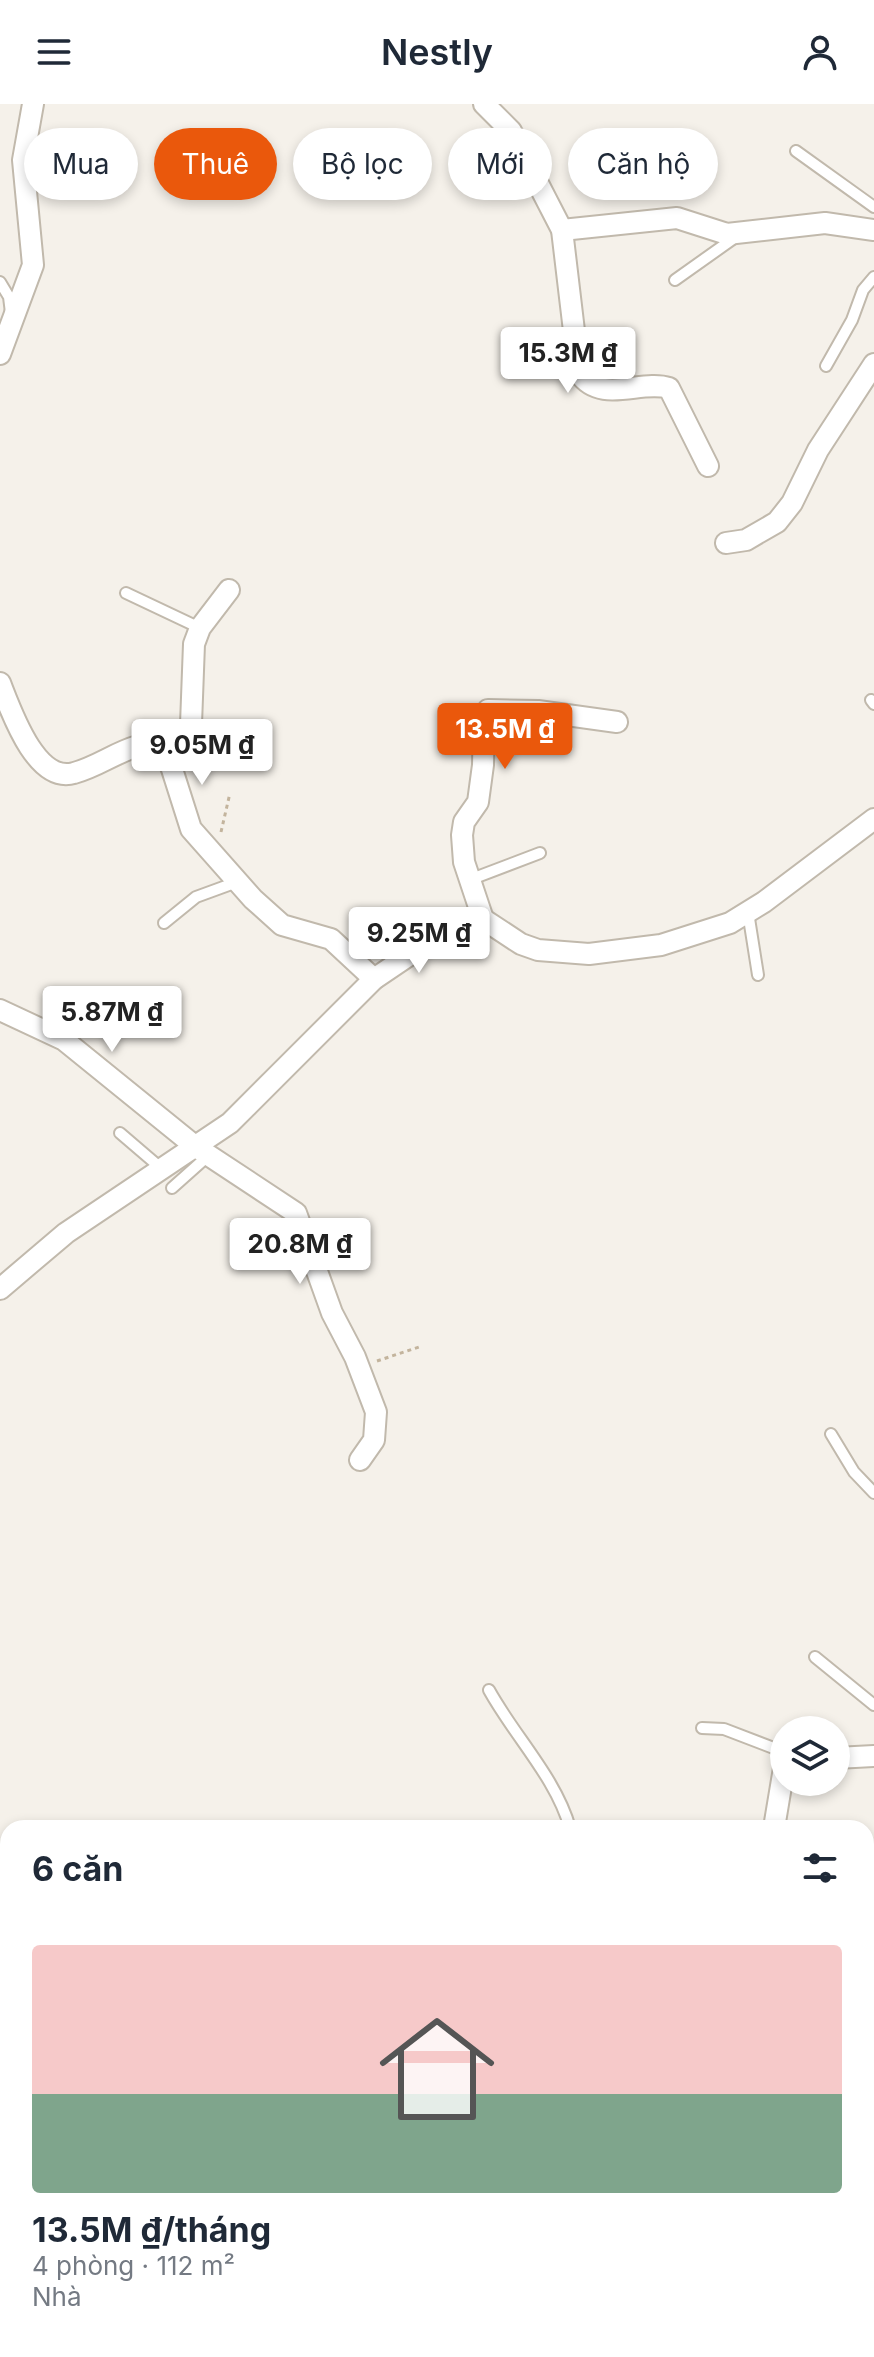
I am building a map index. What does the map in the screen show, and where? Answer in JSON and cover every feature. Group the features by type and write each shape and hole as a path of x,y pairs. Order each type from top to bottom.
{"street":[{"path":"0,354 33,265 23,160 33,104"},
{"path":"484,104 508,128"},
{"path":"547,200 562,230 574,350 582,378 616,390 669,388 708,466"},
{"path":"562,230 677,218 739,235 825,223 874,230"},
{"path":"726,543 746,540 777,522 792,503 818,450 874,364"},
{"path":"171,766 191,724 190,667 200,628 229,590"},
{"path":"1,687 34,753 47,769 56,774 76,773 138,746 162,755 171,766 191,829 237,882 282,925 331,939 374,979"},
{"path":"617,722 538,711 488,710 484,717 478,802 464,822 462,835 469,880 483,919 521,944 559,953 589,954 661,945 730,923 874,819"},
{"path":"0,1289 66,1233 162,1169 202,1151 374,979 451,927 483,919"},
{"path":"0,1010 64,1040 202,1151 296,1213 332,1313 359,1366 376,1412 374,1440 360,1460"},
{"path":"850,1757 874,1756"},
{"path":"775,1820 779,1796"}],"lane":[{"path":"499,104 510,128"},
{"path":"796,151 874,207"},
{"path":"675,280 739,235"},
{"path":"826,366 852,320 863,290 874,277"},
{"path":"0,282 9,297 13,323"},
{"path":"126,593 200,628"},
{"path":"469,880 540,853"},
{"path":"164,923 196,897 237,882"},
{"path":"748,912 758,975"},
{"path":"120,1133 162,1169"},
{"path":"172,1188 202,1151"},
{"path":"831,1434 854,1472 874,1493"},
{"path":"815,1657 874,1705"},
{"path":"489,1690 514,1733 537,1760 550,1787 562,1799 568,1820"},
{"path":"702,1728 724,1729 770,1747"}],"path":[{"path":"215,858 230,793"},
{"path":"359,1366 419,1347"}]}
